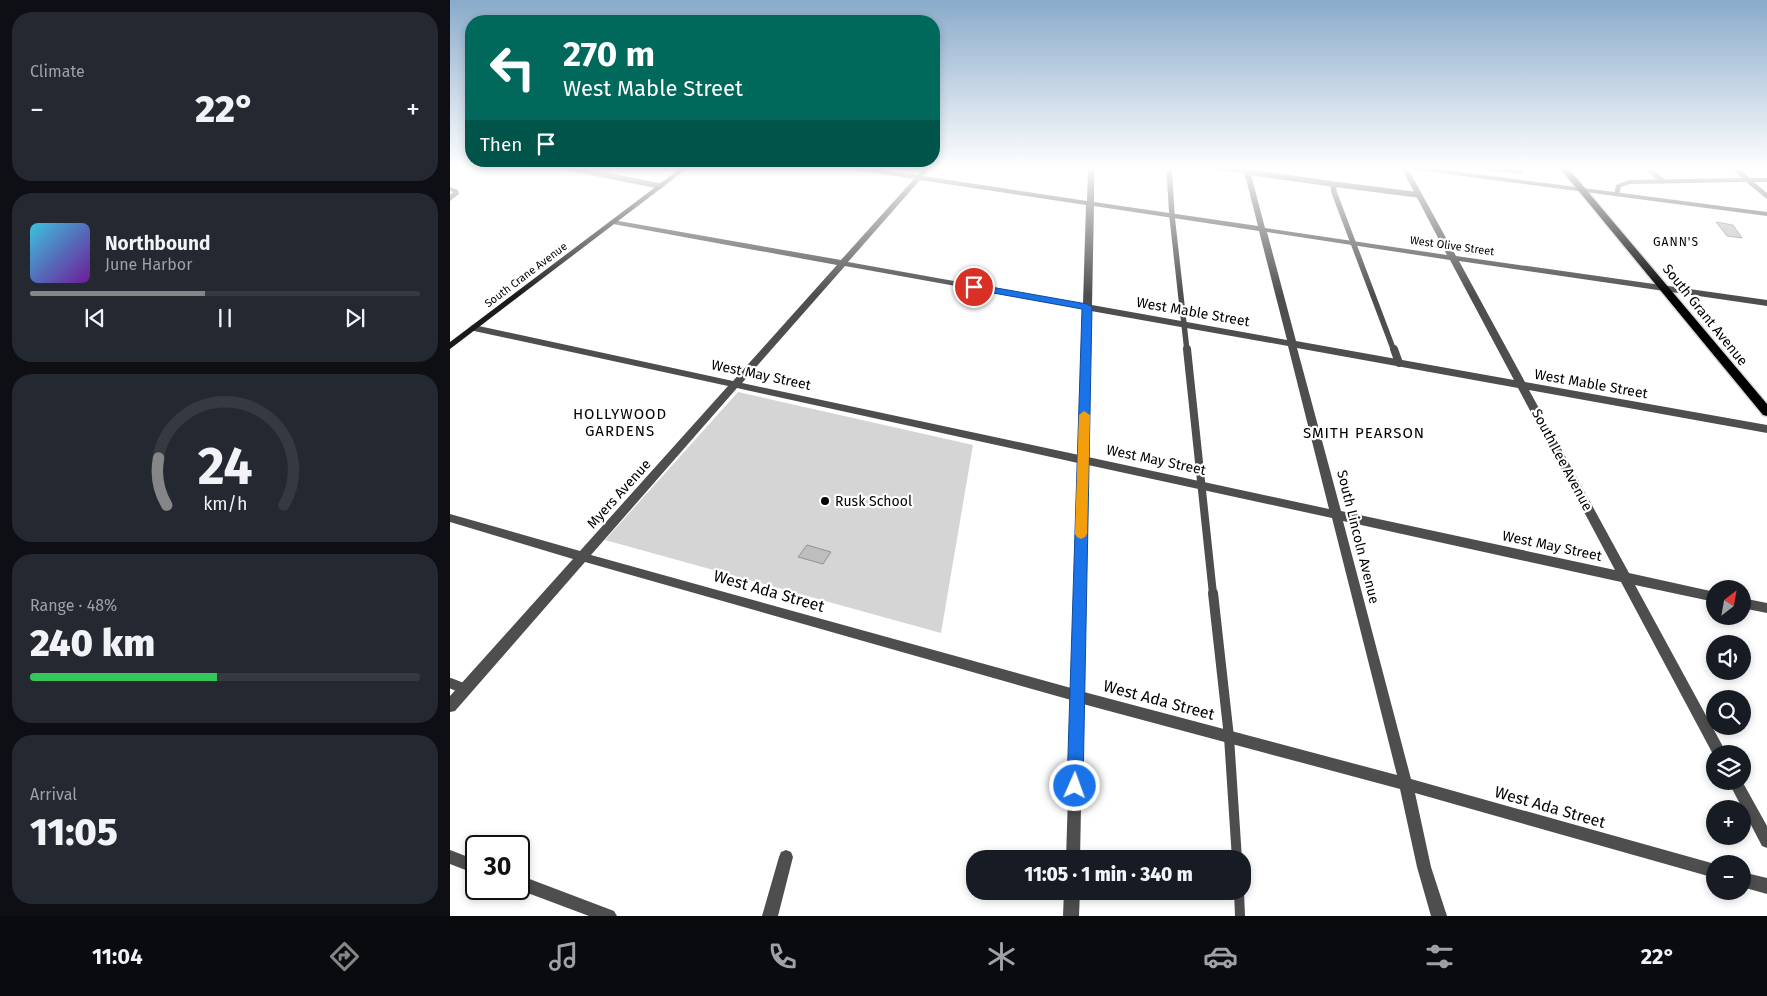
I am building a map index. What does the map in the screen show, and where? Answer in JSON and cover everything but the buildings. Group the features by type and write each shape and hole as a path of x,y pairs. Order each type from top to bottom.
{"main road":[{"name":"South Crane Avenue","path":"450,346 629,210"},
{"name":"South Grant Avenue","path":"1600,210 1767,412"}],"street":[{"name":"Myers Avenue","path":"450,706 890,210"},
{"path":"1073,850 1090,210"},
{"name":"West Olive Street","path":"1133,210 1767,303"},
{"name":"South Lincoln Avenue","path":"1258,210 1406,784 1424,867 1438,916"},
{"name":"South Lee Avenue","path":"1427,210 1715,745"},
{"path":"1733,210 1767,214"},
{"name":"West Mable Street","path":"613,222 1767,429"},
{"name":"West May Street","path":"474,328 1706,595"},
{"name":"West Ada Street","path":"450,518 648,576 1077,696 1406,784 1706,869"},
{"path":"1751,605 1767,608"},
{"path":"1740,790 1767,840"},
{"path":"450,857 465,863"},
{"path":"770,916 786,857"},
{"path":"1751,882 1767,886"},
{"path":"530,886 609,916"},
{"path":"1071,916 1072,900"}],"lane":[{"path":"1172,210 1229,737 1235,850"},
{"path":"1341,210 1399,363"},
{"path":"450,683 465,689"},
{"path":"1239,900 1240,916"}],"shaded area":[{"path":"738,392 973,445 941,633 605,540"}],"slow traffic":[{"path":"1081,534 1084,415"}],"place":[{"name":"Rusk School","path":"825,501"}],"district":[{"name":"GANN'S","path":"1676,242"},
{"name":"HOLLYWOOD GARDENS","path":"620,422"},
{"name":"SMITH PEARSON","path":"1364,433"}],"route":[{"path":"974,287 1087,307 1075,786"}]}
